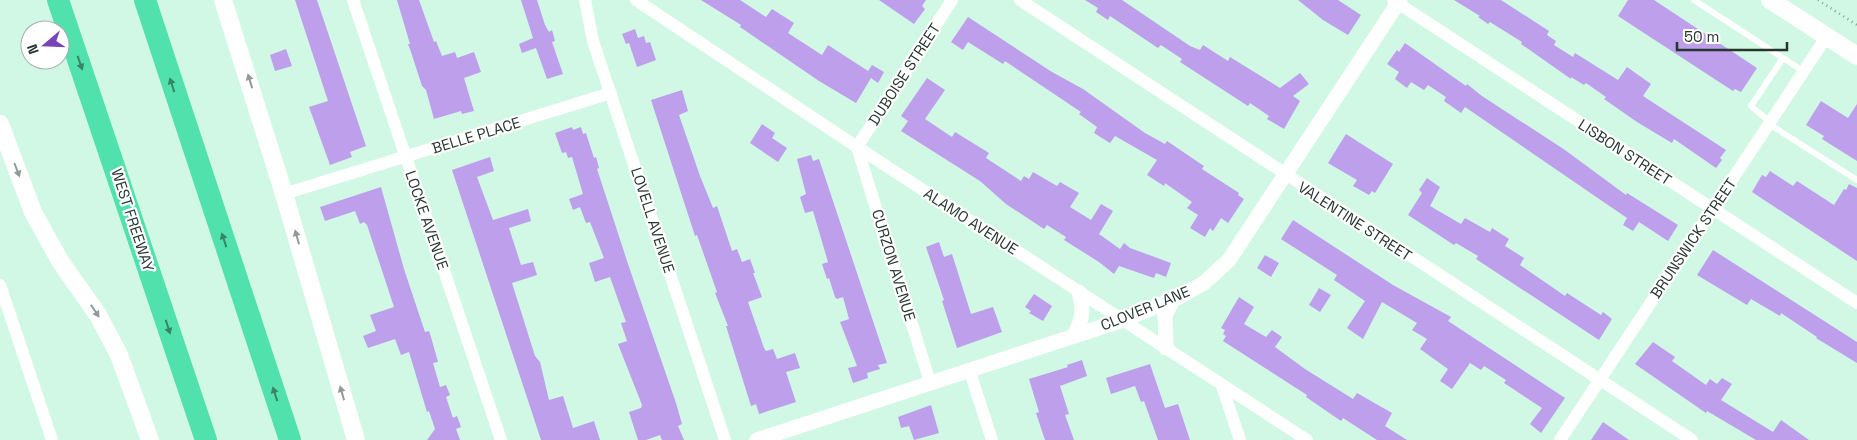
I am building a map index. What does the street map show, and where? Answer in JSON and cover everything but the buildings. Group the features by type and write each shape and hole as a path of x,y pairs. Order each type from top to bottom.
{"highway":[{"name":"WEST FREEWAY","path":"58,0 206,440"},
{"path":"146,3 290,440"}],"main road":[{"path":"223,0 284,194 356,440"},
{"path":"1770,0 1857,56"},
{"path":"0,124 33,212 60,261 98,315 119,355 150,437"}],"street":[{"name":"LOCKE AVENUE","path":"354,0 501,440"},
{"name":"LOVELL AVENUE","path":"585,0 593,41 725,440"},
{"name":"ALAMO AVENUE","path":"636,0 857,147 1307,440"},
{"name":"DUBOISE STREET","path":"857,147 952,0"},
{"name":"VALENTINE STREET","path":"1020,0 1692,440"},
{"name":"CLOVER LANE","path":"757,440 968,369 1123,320 1172,300 1204,282 1229,260 1397,1"},
{"name":"LISBON STREET","path":"1397,1 1857,303"},
{"name":"BRUNSWICK STREET","path":"1560,440 1827,36"},
{"name":"BELLE PLACE","path":"284,194 611,93"},
{"name":"CURZON AVENUE","path":"857,147 930,382"},
{"path":"0,288 52,440"},
{"path":"1074,335 1082,321 1084,309 1080,292"},
{"path":"1166,348 1165,315 1172,300"},
{"path":"968,369 992,440"},
{"path":"1222,386 1240,440"}],"lane":[{"path":"1694,0 1803,71"},
{"path":"1783,58 1751,106 1770,123 1857,180"}],"path":[{"path":"1818,0 1857,25"}]}
